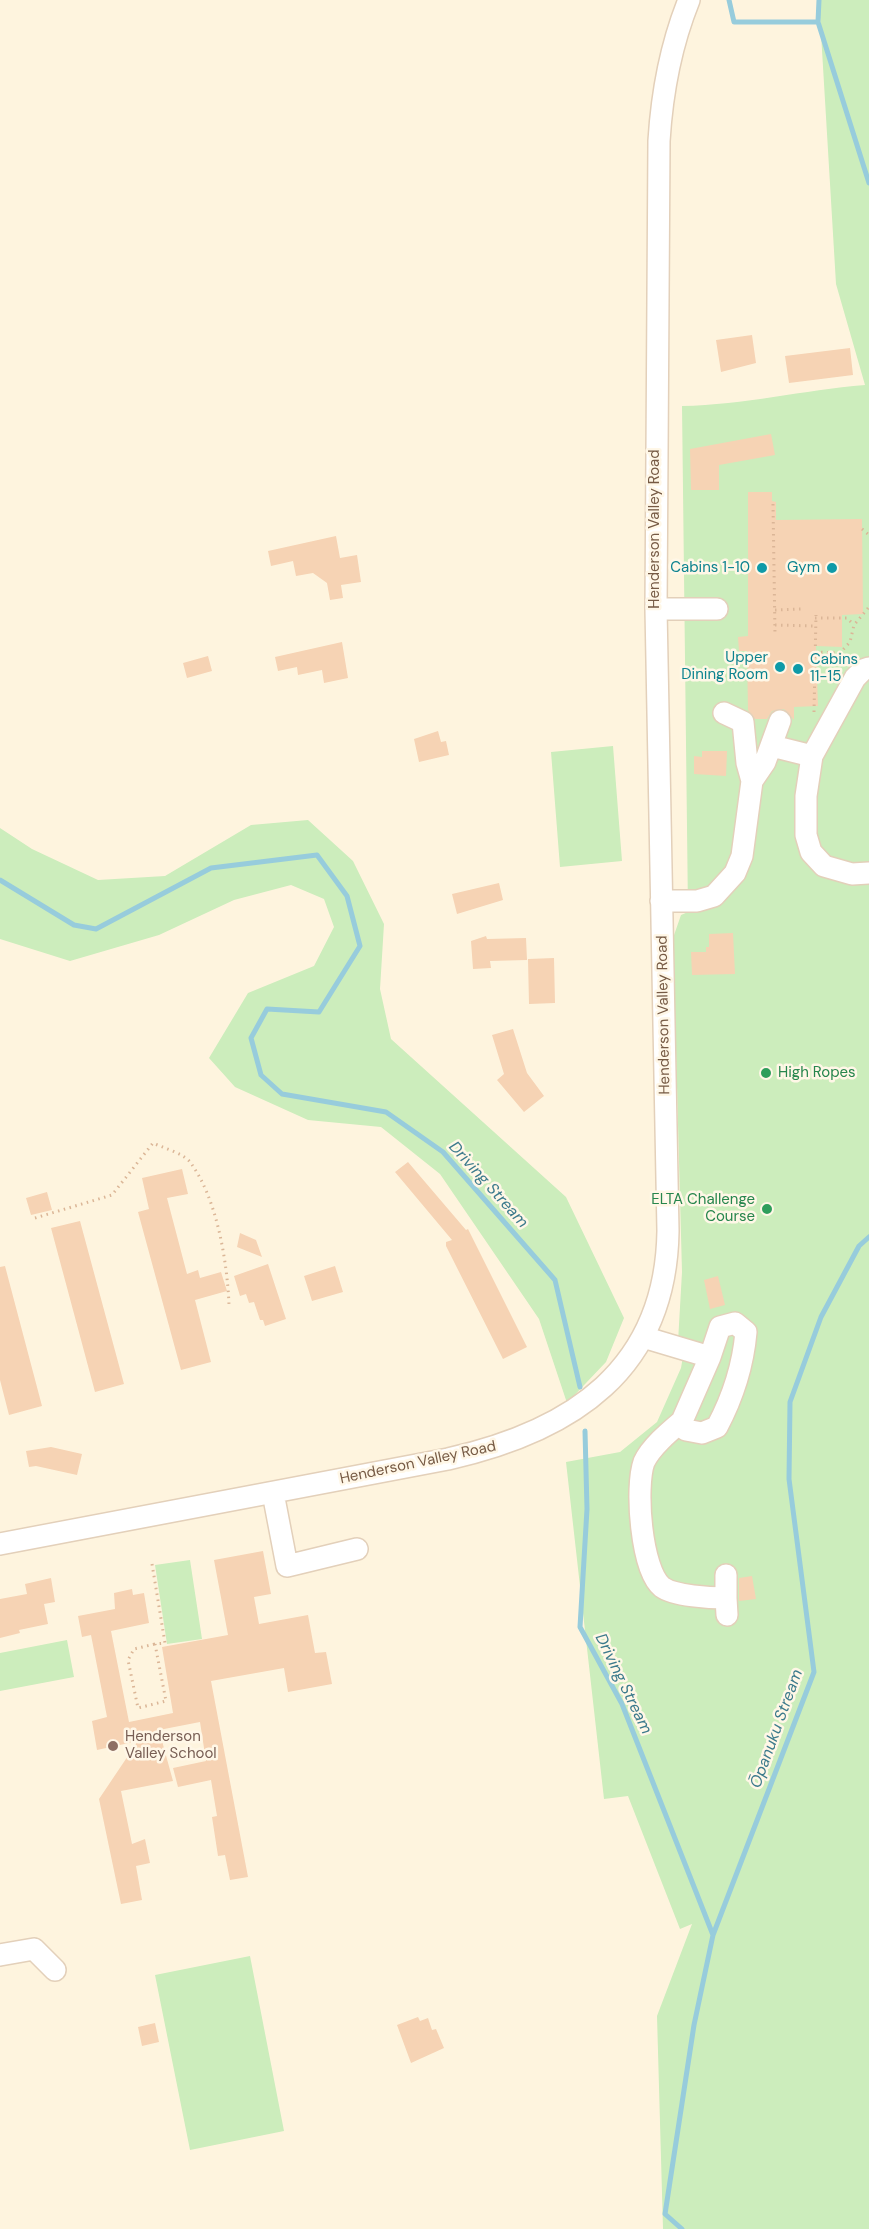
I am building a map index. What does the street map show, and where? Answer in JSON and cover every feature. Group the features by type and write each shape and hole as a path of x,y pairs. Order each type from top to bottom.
{"street":[{"name":"Henderson Valley Road","path":"0,1544 448,1459 526,1436 551,1425 599,1391 633,1355 643,1336 655,1307 668,1256 656,609 659,141 663,89 668,63 689,0"},
{"path":"656,609 717,609"},
{"path":"869,668 863,670 823,712 812,756 805,815 806,835 811,852 824,866 833,870 869,873"},
{"path":"661,901 697,901 714,896 730,879 742,856 752,781 747,763 743,722 724,713"},
{"path":"752,781 761,771 764,742 780,721"},
{"path":"764,742 812,756"},
{"path":"682,1421 686,1430 702,1433 717,1427 729,1405 739,1376 746,1332 735,1323 720,1327 710,1357 682,1421 646,1459 639,1477 640,1510 649,1564 657,1582 665,1589 727,1607 726,1575"},
{"path":"643,1336 710,1357"},
{"path":"273,1493 287,1566 357,1549"},
{"path":"0,1955 34,1949 55,1970"}],"path":[{"path":"773,504 775,634"},
{"path":"862,529 869,535"},
{"path":"815,652 840,653 849,642 854,625 869,607"},
{"path":"775,610 802,609"},
{"path":"823,712 815,652 816,616 847,618 854,625"},
{"path":"775,625 814,626"},
{"path":"35,1218 112,1195 153,1143 189,1160 209,1199 227,1266 230,1304"},
{"path":"152,1564 165,1643 155,1644 134,1649 128,1660 138,1708 166,1701 155,1644"}],"green space":[{"path":"819,0 869,0 869,2229 663,2229 657,2016 692,1924 680,1929 628,1796 604,1799 566,1462 620,1452 657,1422 681,1368 685,1344 678,1342 682,1272 673,938 681,915 688,912 682,406 728,403 865,385 836,284"},
{"path":"613,746 622,861 560,867 551,752"},
{"path":"308,820 353,861 384,924 380,989 391,1039 566,1197 624,1318 606,1362 567,1403 539,1319 440,1174 381,1127 308,1120 235,1087 209,1058 248,993 314,966 334,927 324,899 291,885 234,900 159,935 70,961 0,939 0,828 32,849 98,880 165,876 251,825"},
{"path":"190,1560 202,1639 167,1644 155,1565"},
{"path":"67,1640 74,1677 0,1691 0,1653"},
{"path":"250,1956 284,2131 190,2150 155,1975"}],"building":[{"path":"752,335 756,363 721,372 716,340"},
{"path":"850,348 853,375 789,383 785,356"},
{"path":"771,434 775,455 719,465 719,490 691,490 690,449"},
{"path":"748,492 772,492 772,501 776,502 776,520 862,519 863,614 842,615 842,647 816,646 818,706 794,707 794,720 784,709 772,711 767,719 755,719 748,710 747,651 739,651 738,637 748,636"},
{"path":"336,536 340,558 357,555 361,582 341,585 343,598 330,600 327,583 313,573 296,576 293,561 271,566 268,551"},
{"path":"342,642 348,678 324,683 322,670 298,675 297,667 278,671 275,657"},
{"path":"208,656 212,671 187,678 183,663"},
{"path":"438,731 441,742 446,741 449,755 419,762 414,739"},
{"path":"702,751 727,751 726,776 694,774 694,756 702,757"},
{"path":"499,883 503,900 457,914 452,894"},
{"path":"733,933 735,974 692,975 691,952 706,952 706,947 709,947 709,934"},
{"path":"486,936 487,939 526,938 527,960 490,961 491,968 473,969 471,941"},
{"path":"554,958 555,1003 529,1004 528,959"},
{"path":"513,1029 527,1073 544,1096 524,1112 497,1080 504,1074 492,1035"},
{"path":"408,1162 466,1230 468,1229 527,1347 503,1359 446,1246 446,1242 452,1240 395,1172"},
{"path":"182,1169 188,1194 167,1198 187,1274 198,1270 200,1278 221,1272 227,1291 195,1300 211,1362 181,1370 138,1212 149,1209 142,1178"},
{"path":"47,1192 52,1210 31,1215 26,1198"},
{"path":"80,1221 124,1384 95,1392 51,1228"},
{"path":"240,1233 256,1240 262,1257 237,1247"},
{"path":"268,1264 286,1319 265,1326 263,1320 260,1320 254,1302 249,1303 246,1294 240,1296 234,1276"},
{"path":"5,1266 42,1406 9,1415 0,1380 0,1267"},
{"path":"335,1266 343,1292 312,1301 304,1276"},
{"path":"718,1276 725,1305 710,1309 704,1280"},
{"path":"51,1447 82,1454 77,1475 36,1466 29,1467 26,1451"},
{"path":"263,1551 271,1594 254,1597 259,1624 308,1615 315,1653 326,1652 332,1684 288,1692 284,1668 211,1681 248,1877 230,1880 225,1855 218,1856 212,1817 217,1816 211,1780 178,1787 173,1768 206,1761 200,1722 159,1730 173,1781 121,1791 132,1844 145,1839 150,1863 136,1866 142,1900 121,1904 99,1799 138,1741 97,1750 92,1721 107,1717 91,1635 82,1637 78,1616 115,1609 114,1593 132,1589 133,1595 144,1593 149,1623 111,1631 129,1722 173,1713 162,1647 228,1635 214,1560"},
{"path":"752,1576 756,1599 739,1601 739,1578"},
{"path":"51,1578 55,1602 44,1604 48,1624 19,1630 20,1633 0,1638 0,1599 27,1594 25,1584"},
{"path":"418,2017 420,2021 428,2018 432,2030 436,2029 444,2048 411,2063 397,2025"},
{"path":"155,2023 159,2042 142,2046 138,2027"}],"waterway":[{"path":"729,0 734,22 818,22"},
{"name":"Ōpanuku Stream","path":"819,0 818,22 869,183"},
{"name":"Driving Stream","path":"0,880 74,925 96,929 211,868 317,855 347,896 360,946 319,1012 267,1009 251,1038 261,1075 282,1094 386,1112 443,1152 555,1280 580,1387"},
{"name":"Ōpanuku Stream","path":"682,2229 665,2214 694,2025 713,1935 814,1672 789,1479 790,1402 821,1317 859,1246 869,1237"},
{"name":"Driving Stream","path":"585,1431 587,1509 580,1627 622,1704 713,1935"}],"place":[{"name":"Cabins 1-10","path":"762,568"},
{"name":"Gym","path":"832,568"},
{"name":"Upper Dining Room","path":"780,667"},
{"name":"Cabins 11-15","path":"798,669"},
{"name":"High Ropes","path":"766,1073"},
{"name":"ELTA Challenge Course","path":"767,1209"},
{"name":"Henderson Valley School","path":"113,1746"}]}
